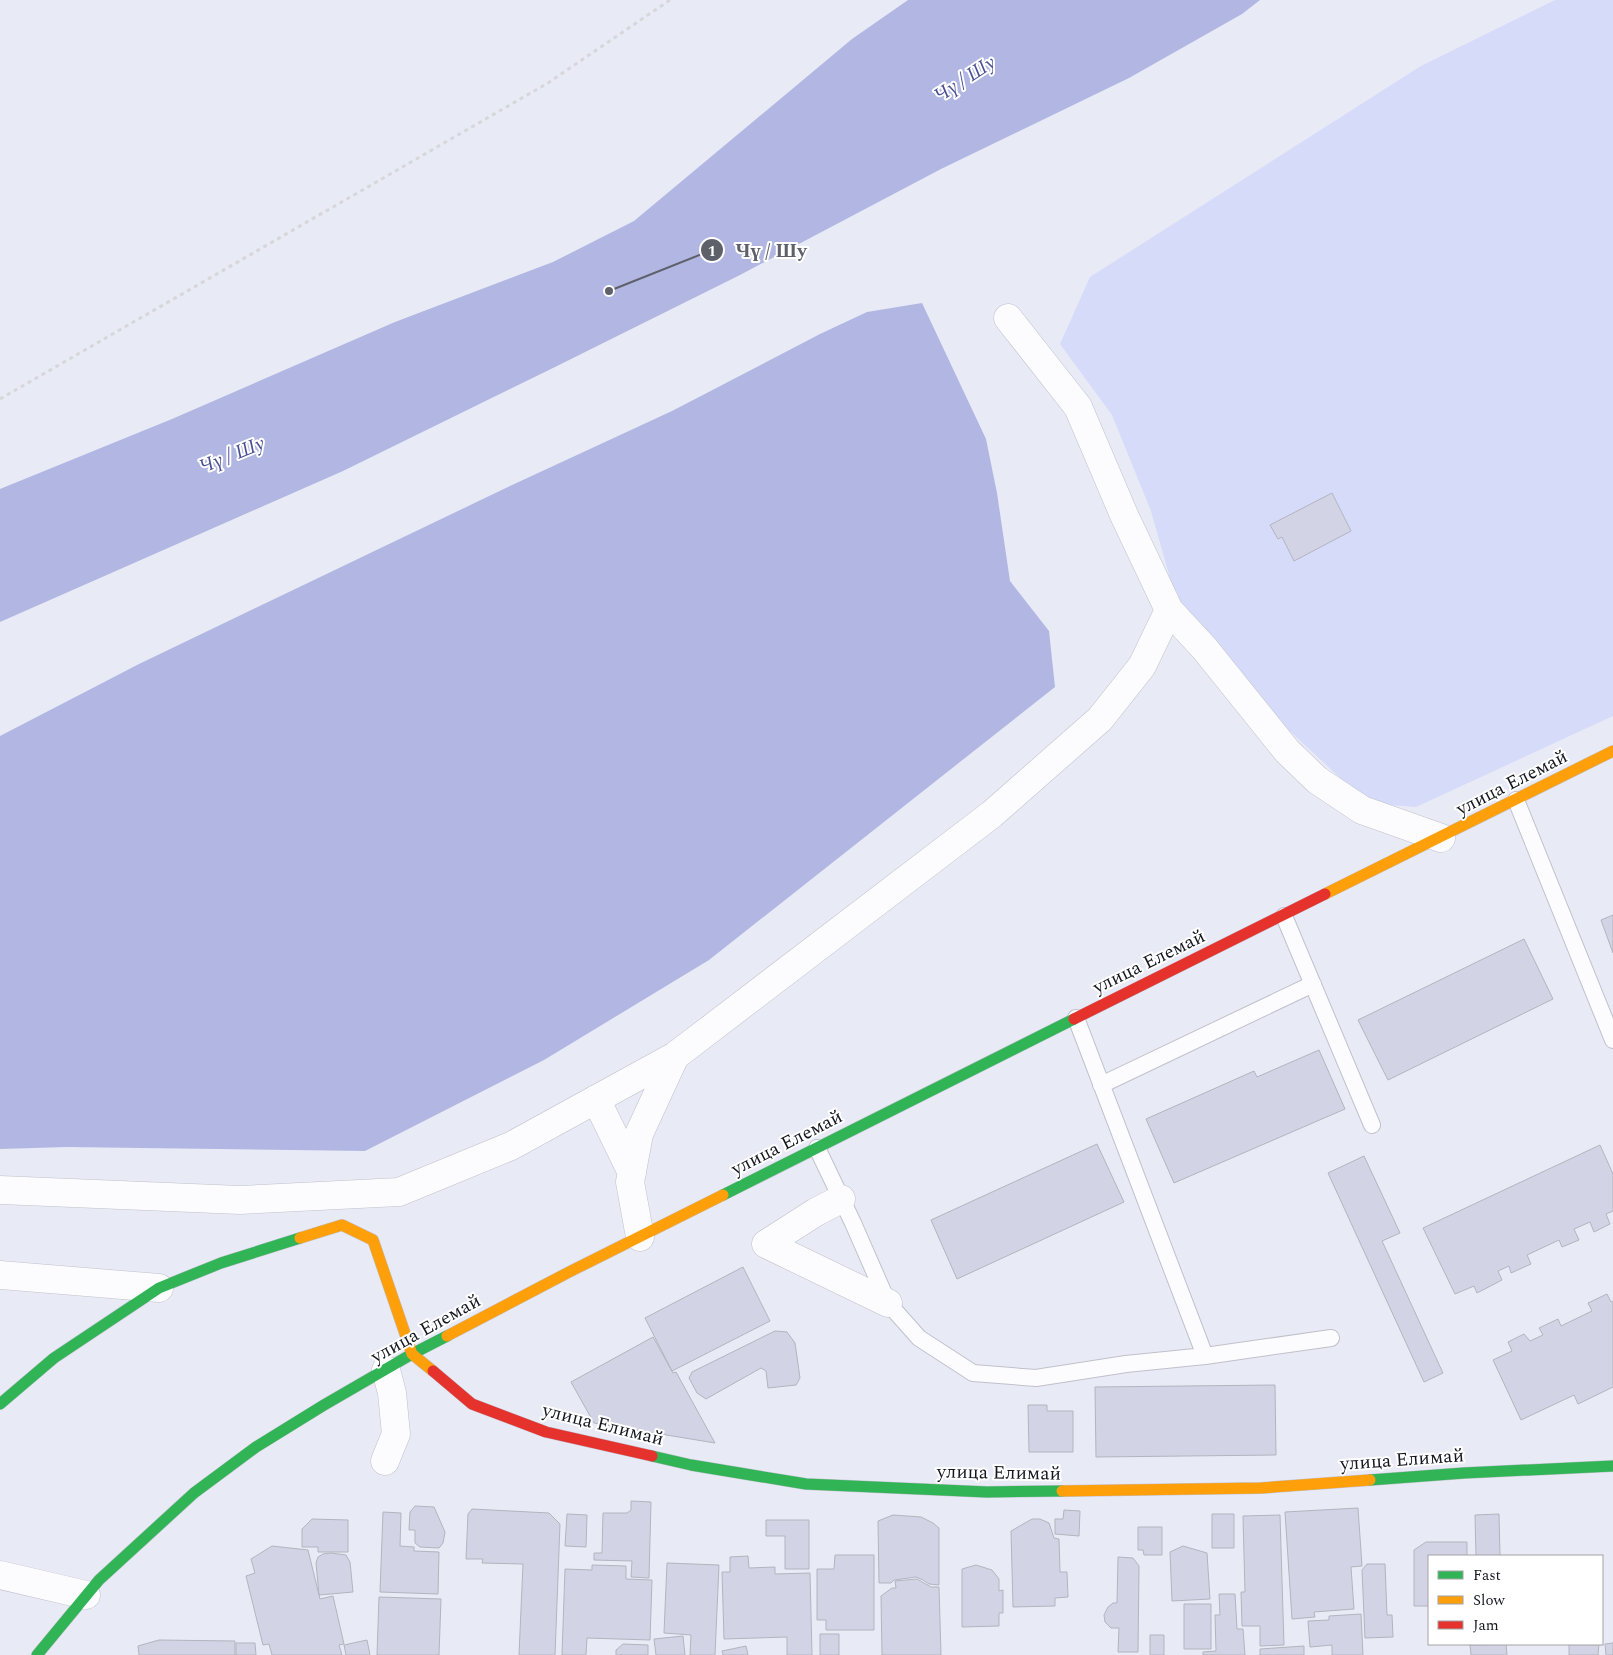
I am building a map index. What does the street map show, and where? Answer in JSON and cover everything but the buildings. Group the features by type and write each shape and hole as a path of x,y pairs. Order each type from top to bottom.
{"street":[{"path":"1008,318 1078,407 1124,515 1169,610 1205,649 1287,752 1317,780 1362,810 1441,838"},
{"path":"0,1190 240,1200 399,1192 511,1146 675,1056 992,814 1100,719 1142,666 1169,610"},
{"name":"улица Елемай","path":"37,1655 98,1580 194,1493 256,1447 412,1354 817,1148 1613,751"},
{"path":"640,1237 630,1182 639,1134 675,1056"},
{"path":"596,1099 632,1173"},
{"path":"841,1199 816,1212 766,1244 888,1303"},
{"path":"0,1404 54,1358 159,1288 221,1263 342,1224 373,1240 412,1354"},
{"path":"0,1275 159,1288"},
{"name":"улица Елимай","path":"412,1354 472,1404 546,1432 691,1465 806,1484 987,1492 1261,1488 1464,1473 1613,1466"},
{"path":"385,1462 396,1434 392,1393 386,1370"},
{"path":"0,1575 86,1595"}],"lane":[{"path":"1516,800 1613,1040"},
{"path":"1284,916 1372,1125"},
{"path":"1101,1085 1312,984"},
{"path":"1076,1018 1204,1356"},
{"path":"817,1148 888,1303 919,1338 974,1373 1036,1378 1126,1364 1204,1356 1332,1338"}],"path":[{"path":"0,399 548,83 670,0"}],"shaded area":[{"path":"1555,0 1613,0 1613,716 1416,807 1367,803 1247,691 1179,610 1151,511 1112,415 1060,344 1090,277 1421,66"}],"water":[{"path":"908,0 1260,0 1242,14 1129,78 941,169 740,275 555,367 343,471 0,622 0,489 172,419 395,322 553,262 634,221 852,39"},
{"path":"922,303 986,439 997,493 1010,581 1049,631 1055,687 709,960 544,1060 365,1151 67,1147 0,1149 0,736 139,664 510,486 672,411 820,334 867,312"}],"traffic: fast":[{"path":"723,1195 1074,1019"},
{"path":"0,1404 54,1358 159,1288 221,1263 300,1238"},
{"path":"37,1655 99,1580 194,1493 256,1447 324,1405 447,1336"},
{"path":"652,1456 691,1465 806,1484 987,1492 1062,1491"},
{"path":"1370,1480 1464,1473 1613,1466"}],"traffic: slow":[{"path":"1325,894 1613,751"},
{"path":"447,1336 723,1195"},
{"path":"300,1238 342,1225 373,1240 412,1354 433,1371"},
{"path":"1062,1491 1261,1488 1370,1480"}],"traffic: jam":[{"path":"1074,1019 1325,894"},
{"path":"433,1371 472,1404 546,1432 652,1456"}],"place":[{"name":"Чү / Шу","path":"609,291"}]}
